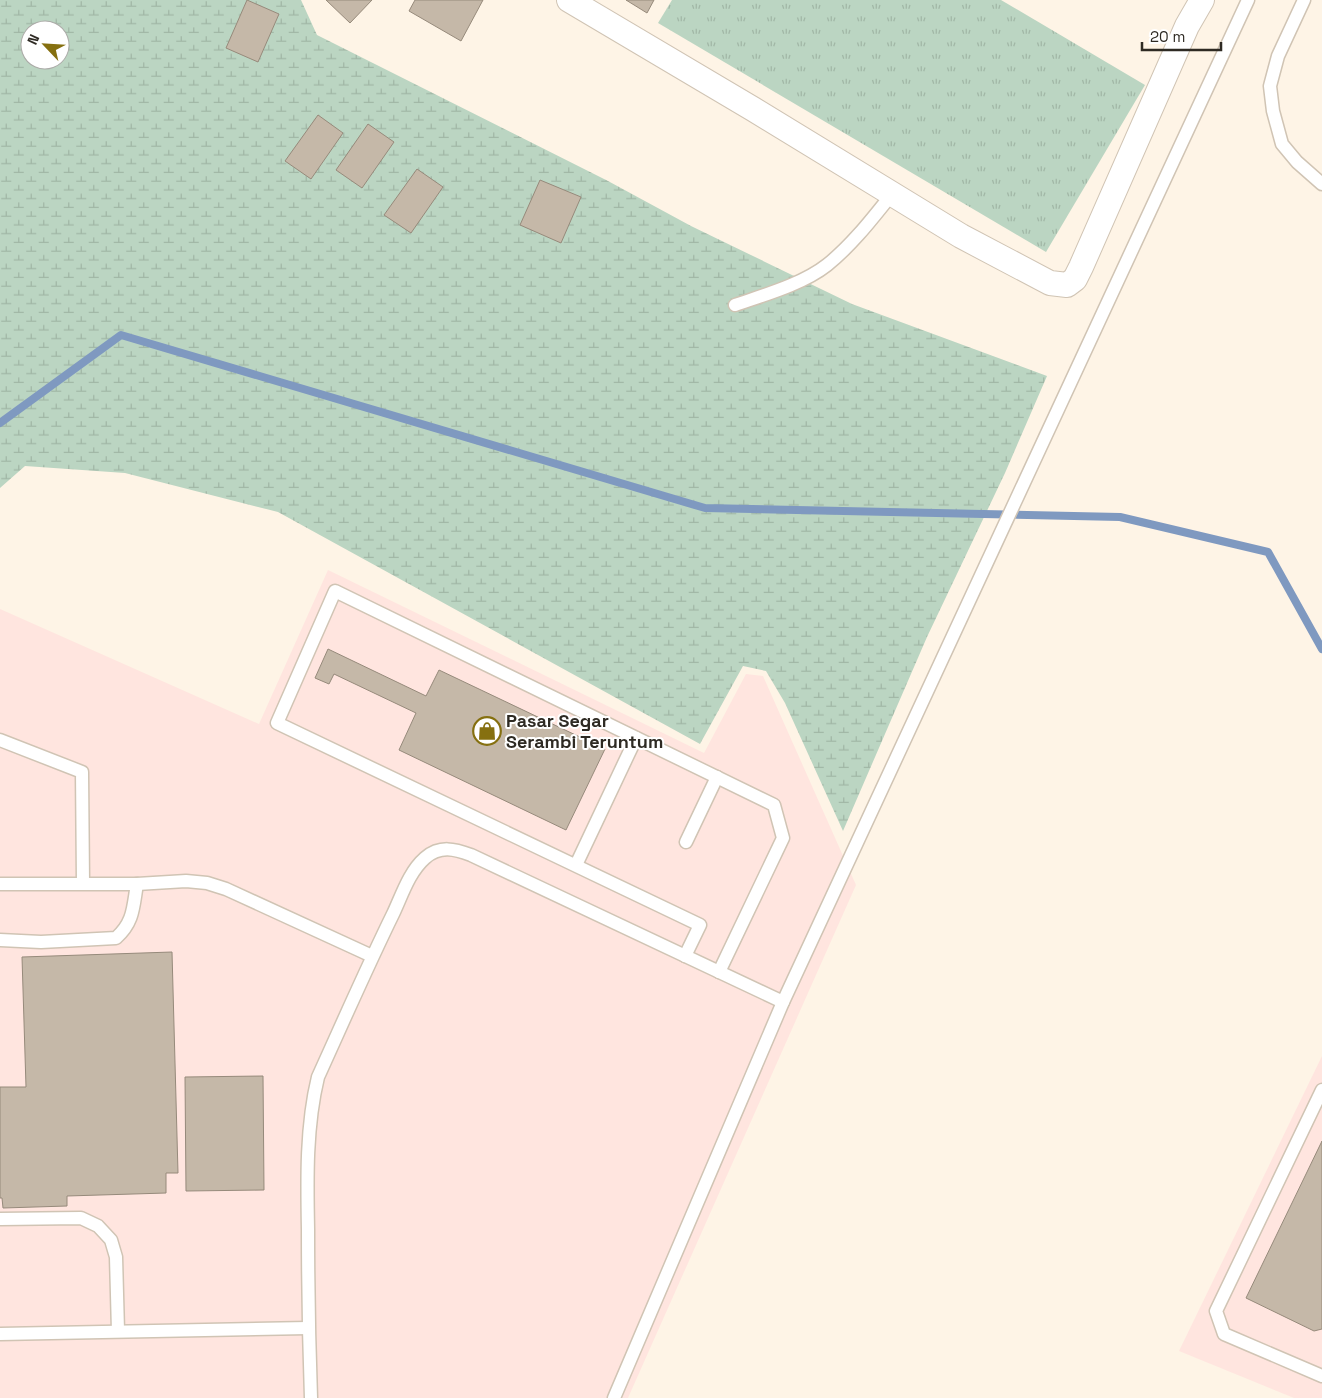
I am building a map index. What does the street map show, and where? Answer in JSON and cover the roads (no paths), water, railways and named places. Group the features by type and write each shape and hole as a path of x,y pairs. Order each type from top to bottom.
{"street":[{"path":"569,0 753,109 961,236 1050,283 1067,286 1075,279 1081,267 1187,26 1202,0"}],"lane":[{"path":"614,1398 782,1002 1248,0"},
{"path":"1304,0 1278,56 1270,86 1282,144 1296,162 1322,184"},
{"path":"735,305 803,279 826,266 855,238 892,194"},
{"path":"685,956 700,924 277,723 335,591 774,805 783,838 719,972"},
{"path":"576,865 636,738"},
{"path":"0,740 82,772 83,883"},
{"path":"686,842 718,777"},
{"path":"311,1398 308,1328 307,1192 313,1097 318,1077 372,956 414,870 426,857 440,849 454,849 471,855 782,1002"},
{"path":"0,884 137,884 186,881 207,883 226,889 372,956"},
{"path":"0,940 41,942 116,938 125,931 132,919 137,884"},
{"path":"1322,1090 1216,1310 1224,1334 1322,1376"},
{"path":"0,1219 81,1218 98,1226 111,1240 116,1257 118,1331"},
{"path":"0,1334 308,1328"}],"waterway":[{"path":"0,423 121,335 705,508 1120,517 1268,552 1322,649"}],"place":[{"name":"Pasar Segar Serambi Teruntum","path":"487,731"}]}
